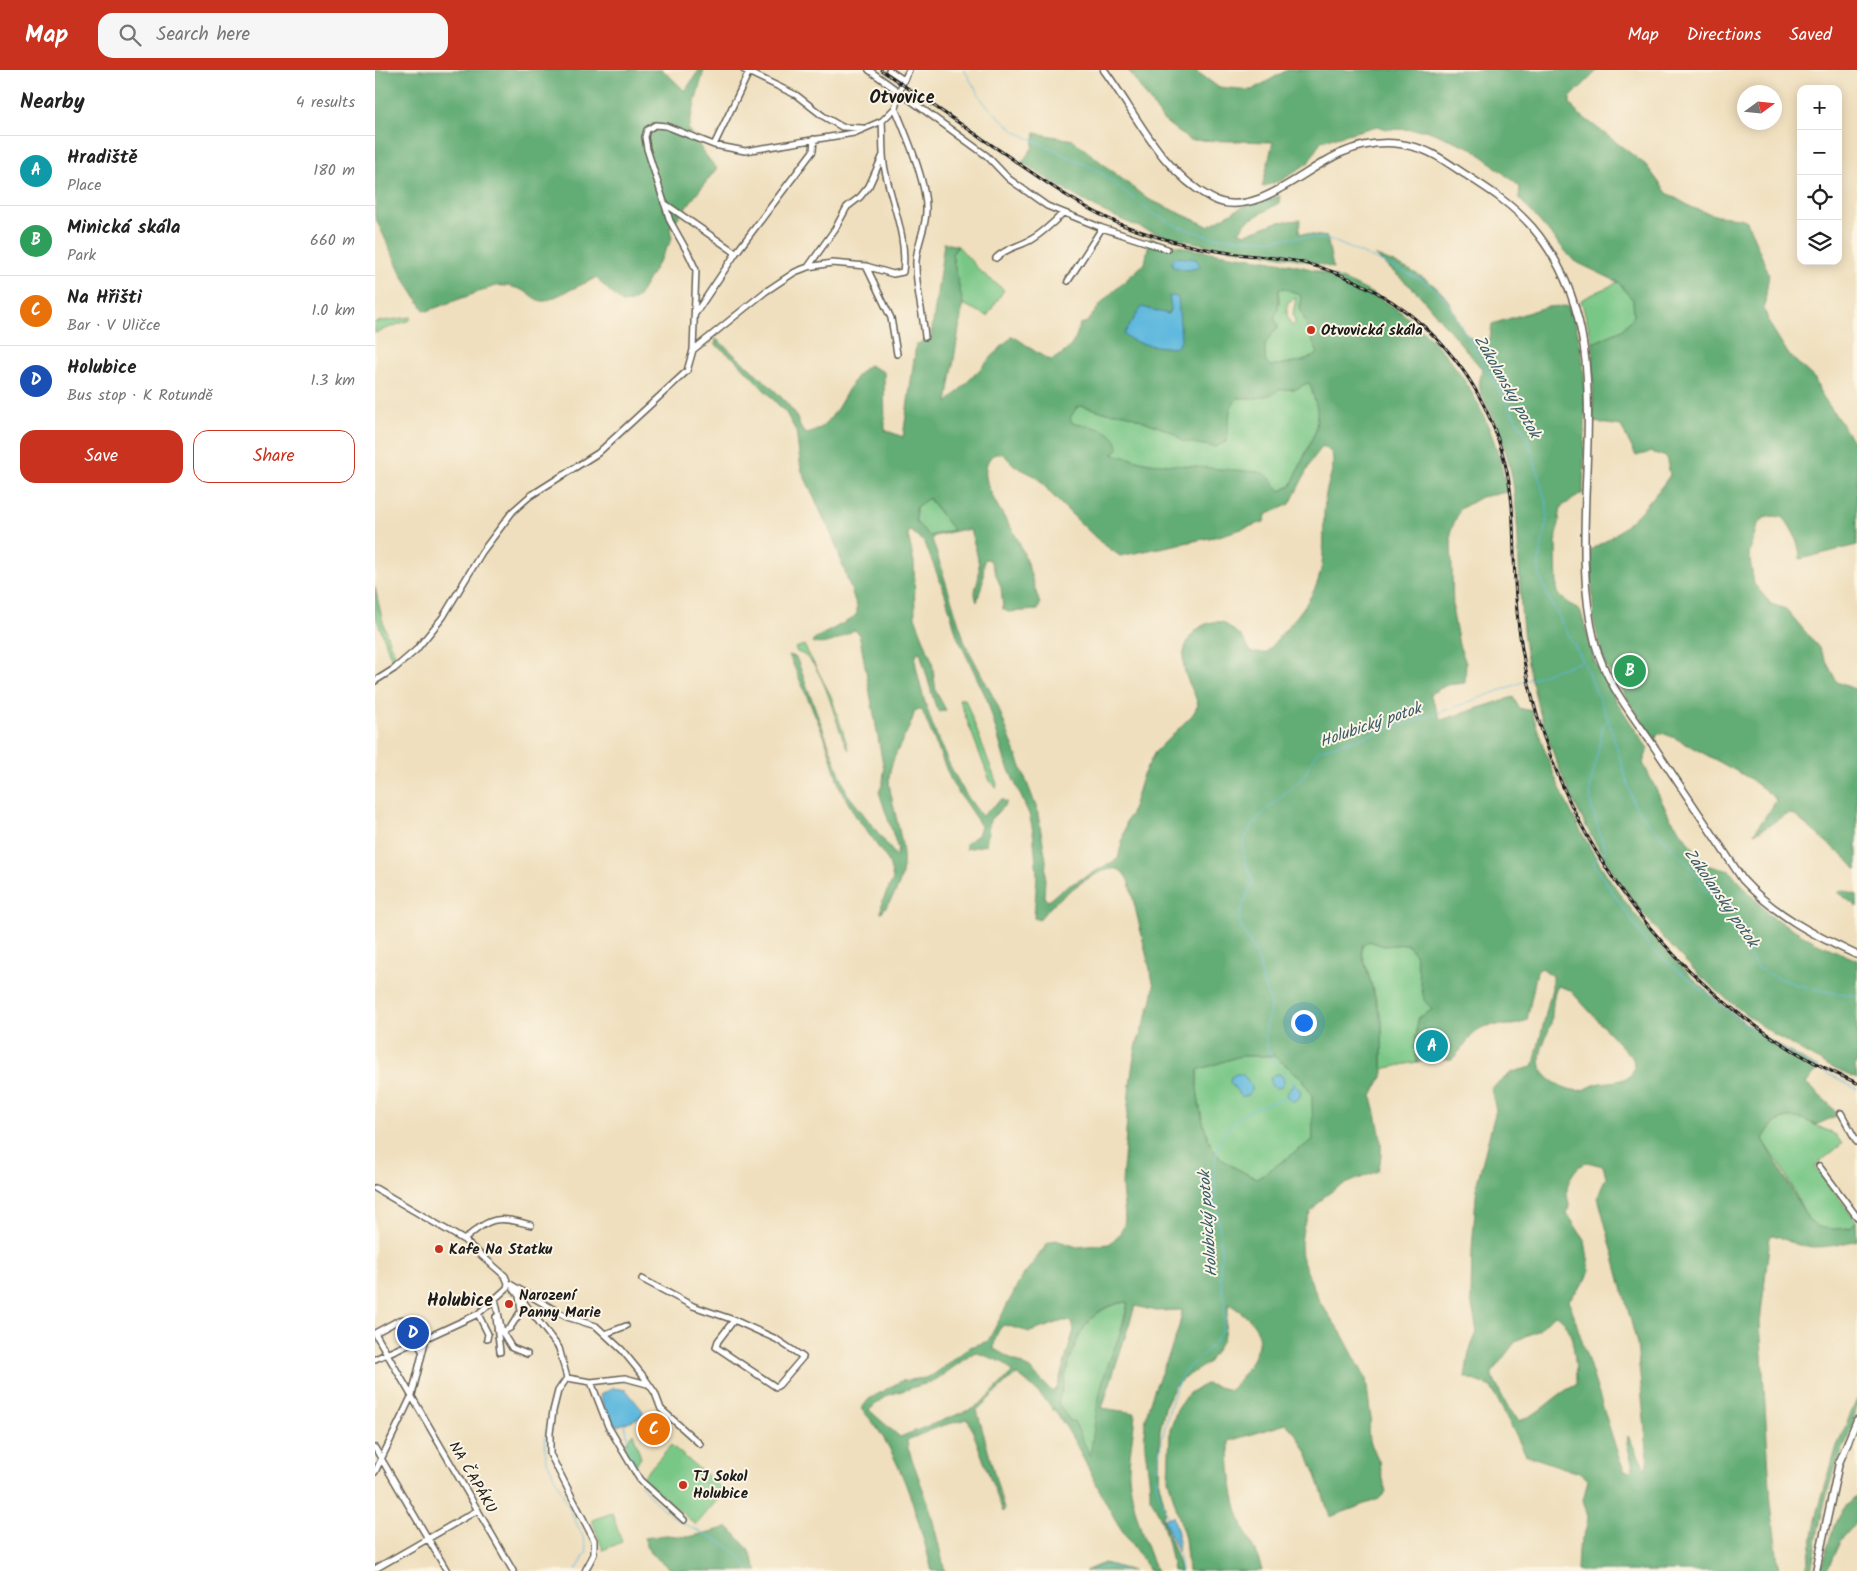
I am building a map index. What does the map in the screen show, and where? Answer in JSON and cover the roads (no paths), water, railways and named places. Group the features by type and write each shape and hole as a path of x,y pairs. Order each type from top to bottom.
{"main road":[{"path":"1104,70 1146,136 1165,158 1189,183 1223,203 1245,201 1268,195 1288,185 1333,156 1349,149 1374,144 1399,144 1431,153 1486,187 1510,204 1533,228 1566,279 1575,301 1581,328 1587,390 1585,558 1589,616 1603,668 1743,880 1755,893 1789,920 1808,932 1857,955"},
{"path":"1815,1571 1839,1463 1857,1420"}],"street":[{"path":"869,70 987,156 1009,179 1063,214 1167,249"},
{"path":"889,70 904,80"},
{"path":"375,681 394,669 416,650 443,617 482,552 513,510 530,496 598,453 667,392 687,371 693,350 696,270 670,221 647,149 645,137 647,130 655,125 666,126 714,145 745,151 854,133 882,121 895,108 909,70"},
{"path":"714,145 747,71 796,95 823,116 842,127 865,128"},
{"path":"895,108 921,181 927,206 926,224 919,239 916,263 925,338"},
{"path":"693,350 765,292 795,272 808,267 832,263 866,266 893,274 903,272 905,262 883,155 882,121"},
{"path":"694,314 736,253 813,151 814,139"},
{"path":"808,267 835,229 847,207 860,197 869,186 883,155"},
{"path":"664,202 736,253"},
{"path":"996,258 1004,250 1029,241 1044,232 1063,214"},
{"path":"1068,281 1102,228"},
{"path":"866,266 891,318 897,354"},
{"path":"1841,1112 1857,1142"},
{"path":"1819,1166 1857,1217"},
{"path":"375,1188 464,1240 505,1276 508,1283 518,1293 559,1348 567,1378 558,1391 553,1411 550,1454 594,1540 594,1554 585,1571"},
{"path":"464,1240 487,1223 504,1218 531,1225"},
{"path":"642,1279 693,1306 734,1320 776,1339 803,1357 776,1387 716,1347 718,1341 734,1320"},
{"path":"375,1359 417,1339 426,1338 478,1314 507,1288 508,1283"},
{"path":"508,1283 567,1317 596,1326 622,1350 655,1393 661,1409 699,1444"},
{"path":"502,1332 510,1328 521,1311 518,1293"},
{"path":"495,1298 502,1332 512,1348 527,1354"},
{"path":"478,1314 488,1334 487,1339"},
{"path":"497,1314 495,1323 500,1352"},
{"path":"375,1333 399,1320 407,1319 421,1350"},
{"path":"605,1334 626,1326"},
{"name":"NA ČAPÁKU","path":"375,1333 513,1571"},
{"path":"375,1472 417,1380 421,1350 426,1338"},
{"path":"567,1378 591,1382 625,1378 647,1384"},
{"path":"591,1382 608,1426 639,1480 684,1520"},
{"path":"375,1448 447,1571"},
{"path":"375,1569 478,1510"}],"water":[{"path":"1176,257 1196,259 1201,267 1188,270 1174,267 1171,261"},
{"path":"1169,296 1178,297 1181,339 1179,345 1174,348 1147,345 1134,341 1124,334 1142,307 1168,314 1171,308"},
{"path":"1236,1074 1242,1074 1252,1087 1252,1091 1246,1096 1241,1096 1230,1082 1231,1077"},
{"path":"1274,1074 1280,1074 1284,1081 1280,1088 1274,1088 1270,1084 1270,1078"},
{"path":"1294,1083 1301,1092 1299,1098 1292,1102 1286,1095"},
{"path":"613,1388 626,1390 643,1411 641,1417 617,1426 610,1420 600,1395"},
{"path":"1173,1516 1178,1533 1178,1553 1164,1519"}],"waterway":[{"name":"Zákolanský potok","path":"964,70 985,104 1016,132 1099,171 1152,213 1177,226 1210,237 1261,240 1304,237 1329,239 1422,280 1444,297 1528,439 1547,506 1547,518 1539,560 1539,573 1547,595 1583,661 1608,719 1634,804 1646,820 1691,867 1757,967 1792,983 1818,990 1857,996"},
{"name":"Holubický potok","path":"1297,1086 1275,1062 1268,1051 1265,1034 1271,1004 1263,983 1259,961 1239,922 1241,909 1253,882 1243,853 1245,839 1250,829 1266,811 1301,779 1319,750 1433,715 1583,661"},
{"path":"1608,720 1603,726 1590,789 1591,804 1605,851 1604,854 1594,860 1595,866 1650,948 1746,1025 1799,1059 1857,1089"},
{"name":"Holubický potok","path":"1168,1517 1160,1498 1156,1478 1170,1406 1184,1372 1216,1340 1223,1326 1224,1319 1225,1305 1220,1270 1221,1250 1215,1172 1217,1152 1224,1134 1237,1119 1259,1107 1290,1098"},
{"name":"Holubický potok","path":"577,1382 591,1389"},
{"name":"Holubický potok","path":"561,1383 556,1384 549,1413 545,1452 547,1461 584,1539 587,1551 576,1571"},
{"name":"Holubický potok","path":"624,1424 638,1471"},
{"name":"Holubický potok","path":"641,1484 654,1500 676,1519 719,1541 735,1552 749,1571"},
{"name":"Holubický potok","path":"1178,1552 1181,1571"},
{"name":"Holubický potok","path":"1093,1571 1110,1566 1124,1571"}],"railway":[{"path":"881,70 1045,181 1104,217 1171,241 1211,250 1300,262 1338,274 1375,291 1392,302 1425,327 1439,341 1454,358 1479,396 1498,439 1509,483 1512,506 1517,614 1533,702 1557,772 1589,839 1629,901 1676,957 1730,1007 1791,1049 1857,1083"}],"place":[{"name":"Otvovická skála","path":"1311,330"},
{"name":"Minická skála","path":"1630,671"},
{"name":"Hradiště","path":"1432,1046"},
{"name":"Kafe Na Statku","path":"439,1249"},
{"name":"Narození Panny Marie","path":"509,1304"},
{"name":"Holubice","path":"413,1333"},
{"name":"Na Hřišti","path":"654,1429"},
{"name":"TJ Sokol Holubice","path":"683,1485"}],"district":[{"name":"Otvovice","path":"902,97"},
{"name":"Holubice","path":"460,1300"}]}
